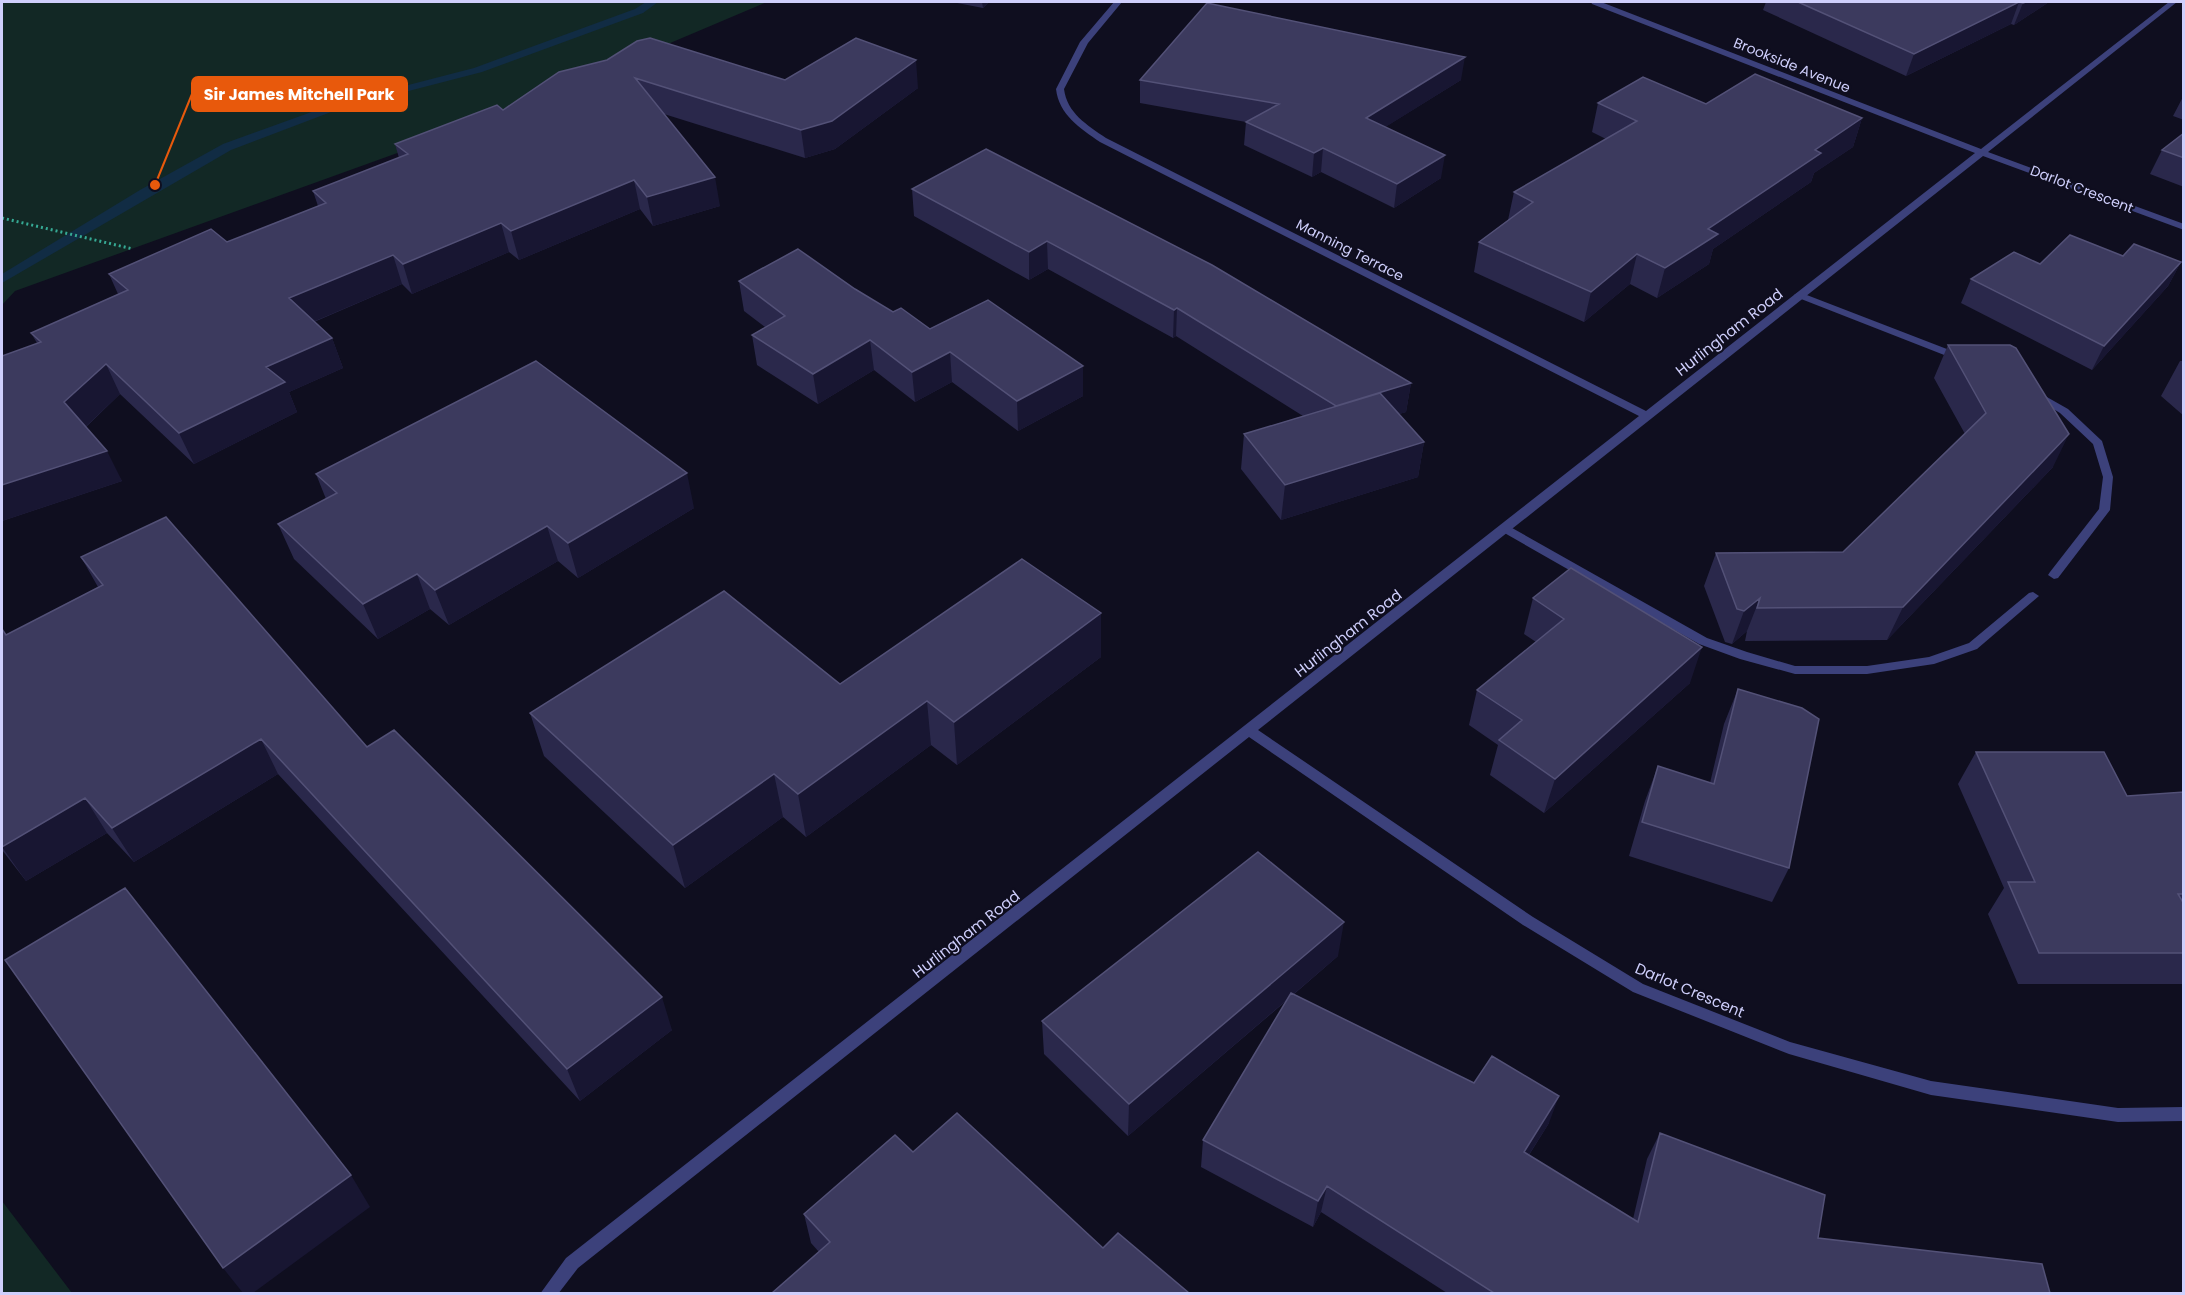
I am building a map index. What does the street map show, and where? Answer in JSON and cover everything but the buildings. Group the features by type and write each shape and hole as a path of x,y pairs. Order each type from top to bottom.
{"street":[{"name":"Manning Terrace","path":"1118,2 1084,42 1060,88 1060,97 1072,117 1102,140 1647,416"},
{"name":"Brookside Avenue","path":"1595,2 1980,152"},
{"name":"Hurlingham Road","path":"548,1293 572,1263 2173,2"},
{"name":"Darlot Crescent","path":"1980,152 2184,227"},
{"path":"1799,295 1970,361"},
{"path":"2028,390 2064,411 2098,443 2108,477 2104,510 2054,575"},
{"path":"1505,528 1657,617 1703,640 1744,656 1796,670 1867,670 1930,661 1972,646 2033,597"},
{"name":"Darlot Crescent","path":"1249,730 1528,921 1638,988 1790,1048 1931,1088 2118,1115 2184,1114"}],"path":[{"path":"2,218 133,249"}],"green space":[{"path":"2,2 767,2 486,121 15,291 2,305"},
{"path":"2,1201 72,1293 2,1293"}],"waterway":[{"path":"2,279 144,193 227,147 335,107 478,70 639,11 653,2"}],"place":[{"name":"Sir James Mitchell Park","path":"155,185"}]}
